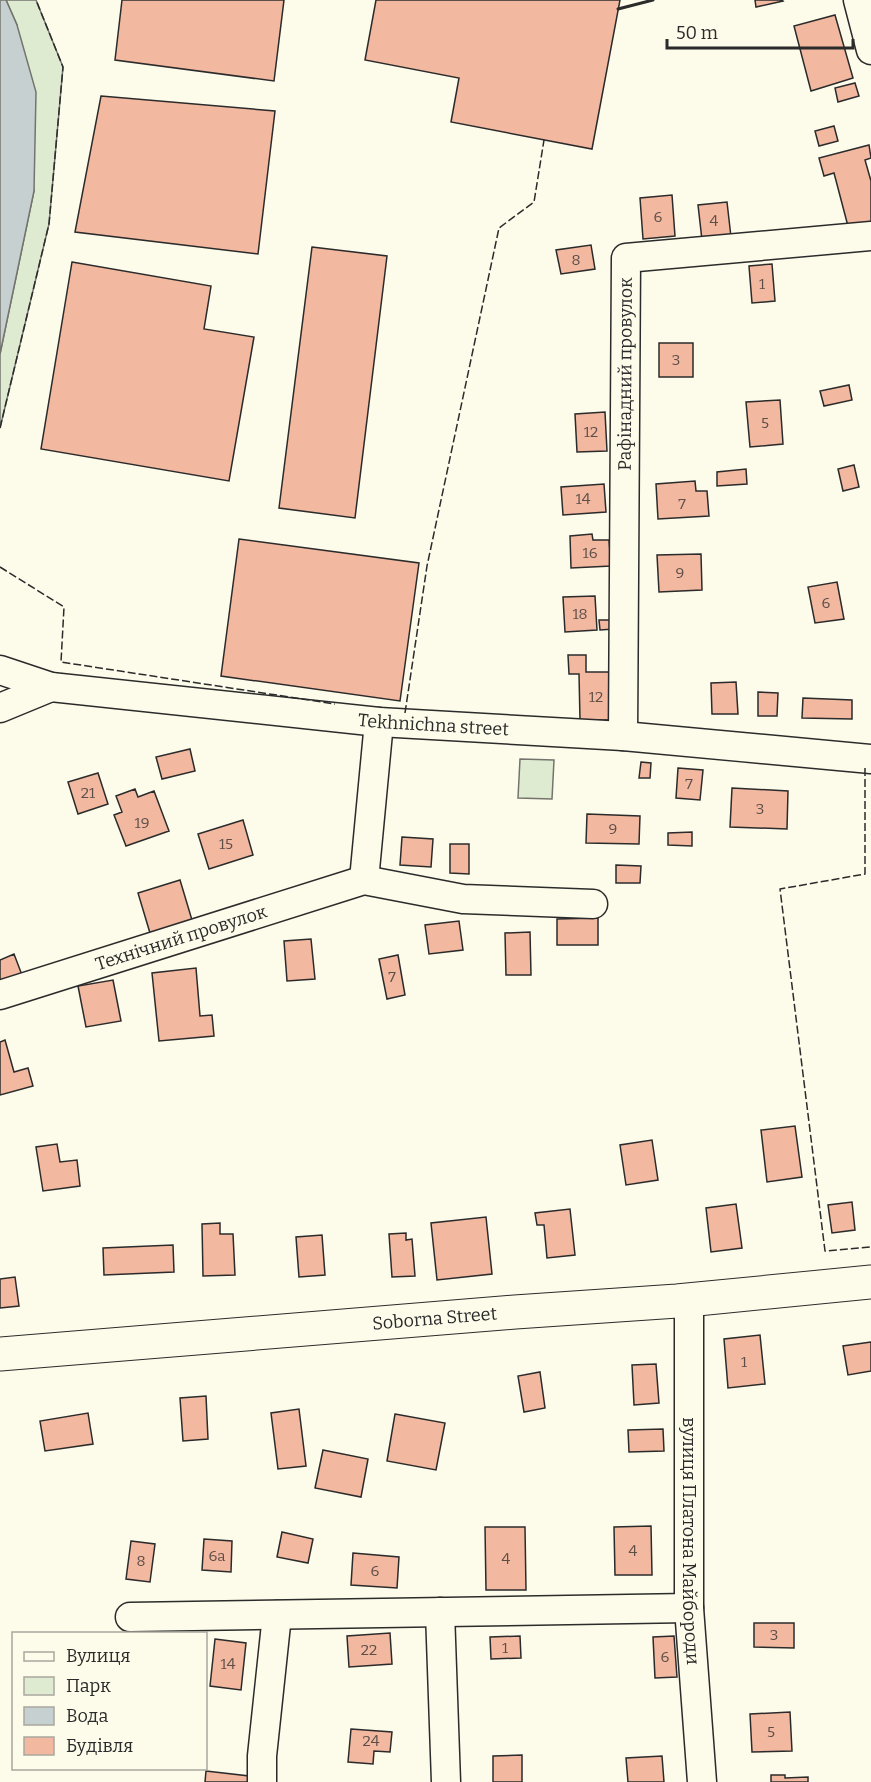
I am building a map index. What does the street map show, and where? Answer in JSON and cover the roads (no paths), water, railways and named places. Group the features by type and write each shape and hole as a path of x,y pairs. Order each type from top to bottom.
{"main road":[{"name":"Soborna Street","path":"0,1354 689,1299 871,1282"}],"street":[{"path":"858,0 871,50"},
{"name":"Рафінадний провулок","path":"623,736 626,258 871,236"},
{"path":"0,670 51,687"},
{"name":"Tekhnichna street","path":"0,708 51,687 379,722 623,736 871,759"},
{"path":"364,879 379,722"},
{"name":"Технічний провулок","path":"0,995 364,879 463,899 593,904"},
{"name":"вулиця Платона Майбороди","path":"689,1299 689,1608 702,1782"},
{"path":"130,1617 689,1608"},
{"path":"440,1612 446,1782"},
{"path":"262,1782 262,1756 277,1615"}],"water":[{"path":"0,0 6,0 17,25 36,92 34,191 0,354"}]}
